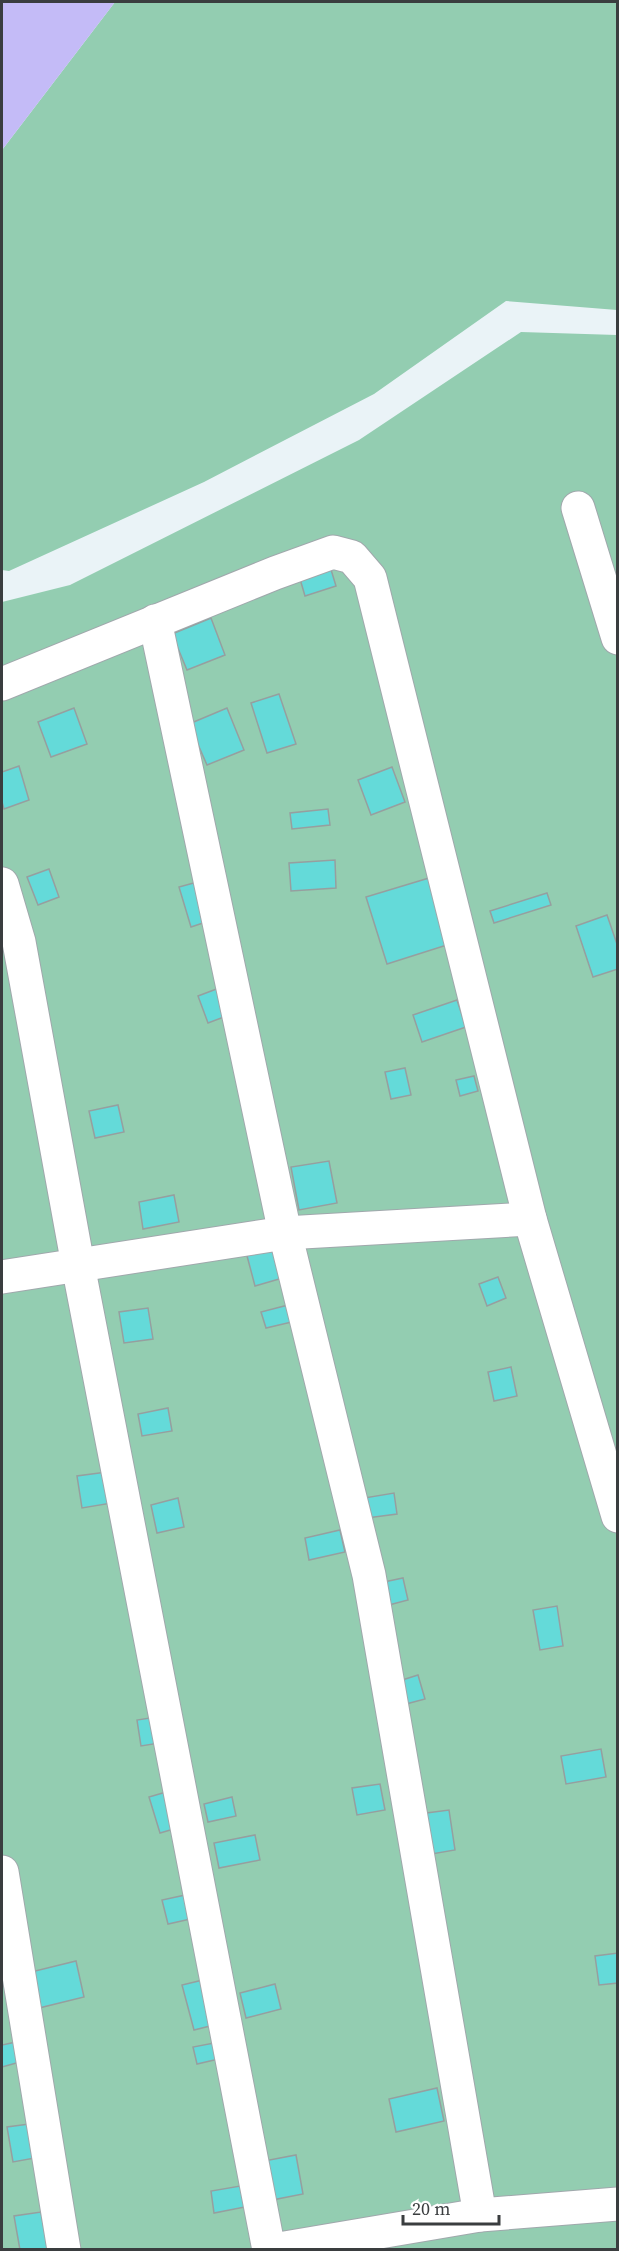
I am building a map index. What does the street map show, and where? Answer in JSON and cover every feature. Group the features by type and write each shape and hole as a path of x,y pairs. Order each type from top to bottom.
{"street":[{"path":"578,508 618,638"},
{"path":"2,684 275,573 333,552 352,557 370,578 530,1220 618,1516"},
{"path":"155,621 285,1233 369,1575 480,2215"},
{"path":"2,884 19,942 78,1264 271,2250 480,2215 618,2204"},
{"path":"2,1277 285,1233 530,1220"},
{"path":"2,1872 64,2250"}],"green space":[{"path":"115,2 617,2 617,310 506,301 374,394 204,482 9,571 2,570 2,150"},
{"path":"521,332 617,335 617,2249 2,2249 2,602 70,585 359,440"}],"shaded area":[{"path":"2,2 115,2 2,150"}],"building":[{"path":"329,563 336,586 305,596 298,572"},
{"path":"211,618 225,655 187,670 172,634"},
{"path":"279,694 296,744 267,753 251,703"},
{"path":"74,708 87,744 51,757 38,722"},
{"path":"227,708 244,750 207,765 189,724"},
{"path":"19,766 29,800 4,809 2,772"},
{"path":"392,767 405,802 371,815 358,780"},
{"path":"328,809 330,825 292,829 290,813"},
{"path":"335,860 336,888 291,891 289,863"},
{"path":"49,869 59,897 38,905 27,877"},
{"path":"429,878 450,944 387,964 366,897"},
{"path":"201,881 212,920 191,927 179,887"},
{"path":"547,893 551,905 494,923 490,911"},
{"path":"607,915 618,947 618,969 593,977 576,926"},
{"path":"227,985 237,1012 208,1023 198,996"},
{"path":"457,1000 466,1027 422,1042 413,1015"},
{"path":"405,1068 411,1095 391,1099 385,1072"},
{"path":"474,1076 478,1091 460,1096 456,1080"},
{"path":"118,1105 124,1132 95,1138 89,1111"},
{"path":"329,1161 337,1203 299,1210 291,1167"},
{"path":"174,1195 179,1222 143,1229 139,1202"},
{"path":"276,1244 286,1277 255,1286 246,1252"},
{"path":"498,1277 506,1298 487,1306 479,1284"},
{"path":"292,1304 296,1321 266,1328 261,1312"},
{"path":"148,1308 153,1339 124,1343 119,1312"},
{"path":"511,1367 517,1396 494,1401 488,1372"},
{"path":"168,1408 172,1431 142,1436 138,1414"},
{"path":"114,1471 118,1502 82,1508 77,1476"},
{"path":"394,1493 397,1514 367,1518 364,1498"},
{"path":"178,1498 184,1527 157,1533 151,1505"},
{"path":"340,1530 345,1552 309,1560 305,1538"},
{"path":"403,1578 408,1600 385,1606 379,1583"},
{"path":"557,1606 563,1646 540,1650 533,1610"},
{"path":"418,1675 425,1699 406,1704 399,1681"},
{"path":"162,1716 166,1742 141,1746 137,1720"},
{"path":"601,1749 606,1777 566,1784 561,1756"},
{"path":"380,1784 385,1810 357,1815 352,1788"},
{"path":"173,1790 184,1826 160,1833 149,1797"},
{"path":"232,1797 236,1816 208,1822 204,1804"},
{"path":"449,1810 455,1850 426,1855 419,1814"},
{"path":"255,1835 260,1860 219,1868 214,1843"},
{"path":"190,1894 195,1918 168,1924 162,1900"},
{"path":"618,1953 618,1983 599,1985 595,1956"},
{"path":"76,1961 84,1997 39,2008 31,1972"},
{"path":"207,1979 218,2024 194,2030 182,1985"},
{"path":"275,1984 281,2009 246,2018 240,1993"},
{"path":"16,2042 20,2062 2,2067 2,2045"},
{"path":"219,2042 223,2058 197,2064 193,2047"},
{"path":"437,2088 444,2121 396,2132 389,2099"},
{"path":"29,2124 35,2158 13,2162 7,2127"},
{"path":"296,2155 303,2194 272,2200 264,2161"},
{"path":"246,2185 250,2206 214,2213 211,2191"},
{"path":"41,2212 48,2250 20,2250 14,2216"}]}
